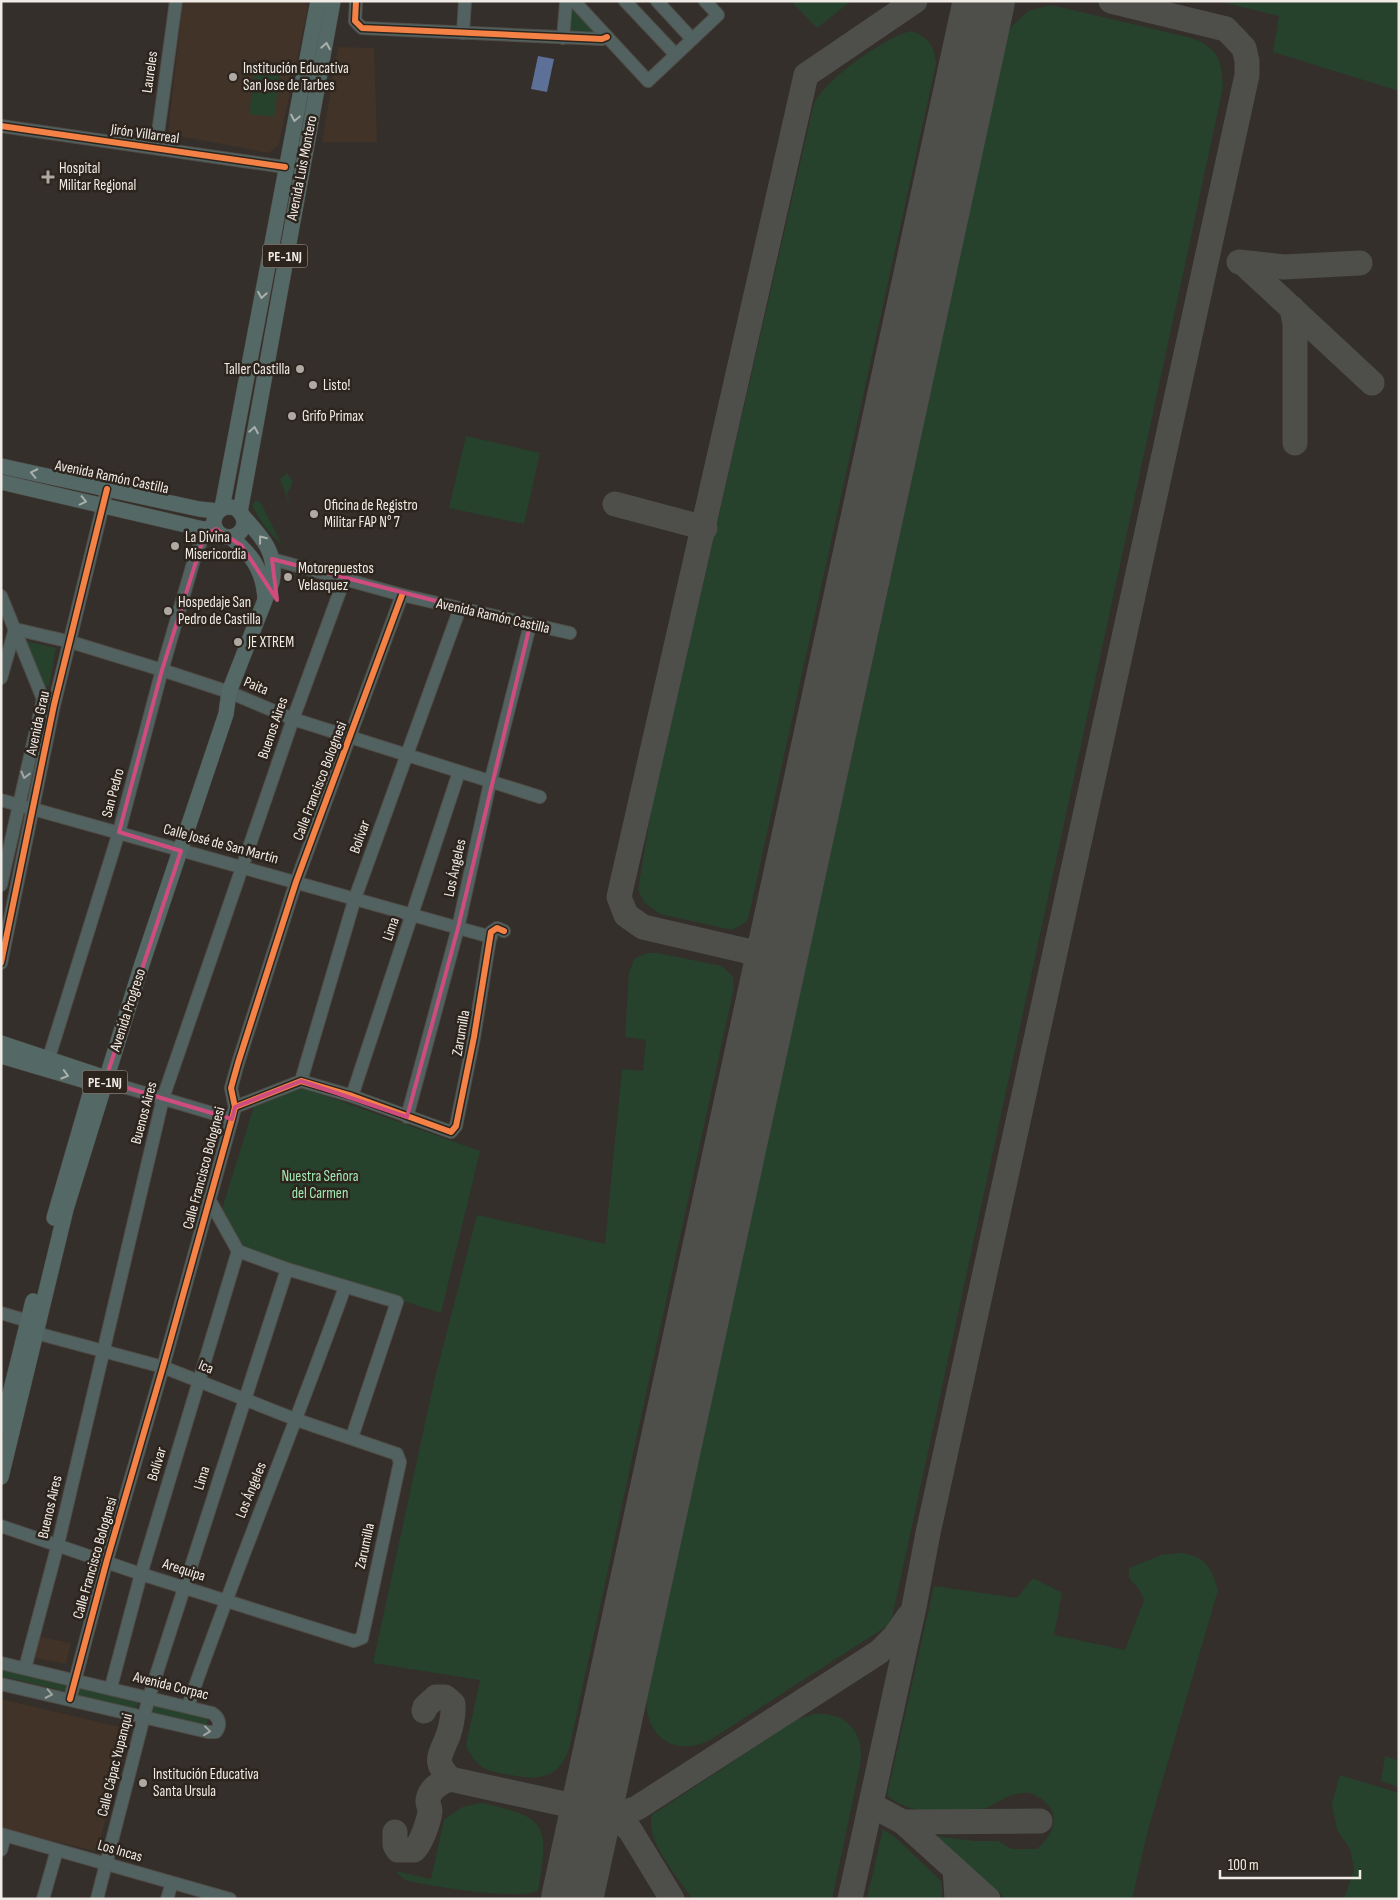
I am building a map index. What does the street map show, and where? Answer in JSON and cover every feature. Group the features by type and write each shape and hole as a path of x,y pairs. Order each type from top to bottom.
{"main road":[{"name":"Avenida Luis Montero","path":"220,510 232,456 285,167 318,1"},
{"name":"Avenida Luis Montero","path":"240,513 333,1"},
{"path":"244,393 260,396"},
{"path":"232,456 249,459"},
{"name":"Avenida Ramón Castilla","path":"1,466 199,509 220,510"},
{"name":"Avenida Ramón Castilla","path":"1,482 203,529 215,528"},
{"path":"220,510 230,507 240,513"},
{"name":"PE-1NJ","path":"215,528 214,519 220,510"},
{"name":"PE-1NJ","path":"230,537 238,534 243,526 240,513"},
{"name":"Avenida Progreso","path":"1,1477 58,1198 103,1081 176,849 218,707 229,692 266,601 274,570 268,545 240,513"},
{"path":"215,528 222,535 230,537 252,558 262,574 266,601"},
{"path":"1,1042 47,1063 103,1081"},
{"path":"1,1056 47,1063"},
{"name":"Avenida Progreso","path":"1,1430 32,1327"}],"street":[{"name":"Laureles","path":"156,148 176,1"},
{"path":"356,1 355,21 362,28 563,38 602,39 607,37"},
{"path":"463,33 465,1"},
{"path":"563,38 566,4 568,1"},
{"path":"574,1 648,80 718,15 706,1"},
{"path":"624,1 675,54"},
{"path":"657,1 692,39"},
{"name":"Jirón Villarreal","path":"1,126 285,167"},
{"name":"Avenida Grau","path":"1,963 54,705 108,489"},
{"name":"San Pedro","path":"47,1063 119,832 162,670 199,544 204,536 215,528"},
{"name":"Avenida Ramón Castilla","path":"272,559 402,595 570,634"},
{"name":"Buenos Aires","path":"25,1668 58,1544 163,1098 293,719 344,580"},
{"name":"Calle Francisco Bolognesi","path":"70,1699 107,1560 234,1113 231,1088 238,1062 296,882 402,595"},
{"name":"Avenida Grau","path":"1,596 43,699 3,869 1,885"},
{"name":"Bolívar","path":"301,1081 355,898 460,608"},
{"name":"Los Ángeles","path":"407,1116 458,928 490,783 530,625"},
{"path":"1,678 15,629"},
{"name":"Paita","path":"15,629 70,642 162,670 229,692 293,719 490,783 540,797"},
{"name":"Lima","path":"352,1096 459,772"},
{"name":"Calle José de San Martín","path":"1,800 490,937"},
{"path":"490,937 494,928 504,931"},
{"name":"Zarumilla","path":"407,1116 451,1132 456,1126 474,1037 490,937"},
{"path":"103,1081 163,1098 234,1113 301,1081 352,1096 407,1116"},
{"path":"209,1198 238,1251 286,1269 398,1304 352,1437"},
{"name":"Bolívar","path":"111,1687 142,1574 238,1251"},
{"name":"Lima","path":"149,1696 286,1269"},
{"name":"Los Ángeles","path":"188,1706 225,1600 297,1420 345,1287"},
{"name":"Ica","path":"1,1313 32,1327 163,1368 297,1420 352,1437 400,1457"},
{"name":"Zarumilla","path":"359,1641 362,1638 400,1457"},
{"name":"Arequipa","path":"1,1526 107,1560 185,1588 359,1641"},
{"name":"Avenida Corpac","path":"1,1663 188,1706 216,1715 219,1725 216,1732 208,1732 1,1684"},
{"name":"Calle Cápac Yupanqui","path":"97,1899 149,1696"},
{"path":"1,1850 3,1835"},
{"name":"Los Incas","path":"3,1835 225,1898"},
{"path":"43,1899 57,1850"},
{"path":"167,1899 172,1883"}],"highlighted area":[{"path":"216,529 242,546 277,600 272,559 530,625 458,928 407,1117 301,1081 235,1107 232,1119 114,1084 106,1078 181,851 119,832 162,670 204,536"}],"shaded area":[{"name":"Institución Educativa San Jose de Tarbes","path":"183,1 305,1 308,7 279,144 269,153 168,134"},
{"path":"338,47 374,48 377,142 322,142"},
{"path":"35,1636 71,1643 66,1664 31,1657"},
{"path":"1,1699 128,1729 98,1849 95,1851 1,1828"}],"green space":[{"path":"791,1 851,1 817,28"},
{"path":"1218,1 1399,1 1399,91 1273,52 1279,16"},
{"path":"1051,5 1192,38 1201,42 1213,51 1220,62 1223,87 892,1618 887,1626 710,1740 696,1745 672,1744 655,1731 647,1708 647,1694 1008,30 1028,11"},
{"path":"572,6 593,32 568,31"},
{"path":"911,31 922,36 930,43 936,64 749,915 746,922 732,930 660,914 644,902 638,890 652,805 814,103 831,82 857,60 887,41"},
{"path":"255,69 280,72 274,117 249,114"},
{"path":"466,436 540,453 524,524 449,508"},
{"path":"287,473 293,482 287,494 291,508 280,479"},
{"path":"256,500 261,503 282,545 255,511 252,505"},
{"path":"25,641 56,648 49,686 43,687"},
{"path":"647,953 657,953 722,966 733,977 734,987 570,1745 566,1756 555,1771 540,1777 521,1777 483,1768 474,1759 466,1745 480,1680 373,1663 434,1382 477,1215 605,1244 622,1069 643,1071 646,1040 625,1037 629,972 635,958"},
{"name":"Nuestra Señora del Carmen","path":"298,1086 480,1151 441,1313 243,1250 222,1209 255,1103"},
{"path":"1181,1553 1197,1557 1206,1564 1210,1569 1218,1590 1148,1830 1132,1899 1006,1899 934,1836 975,1841 998,1841 1012,1849 1037,1849 1051,1832 1054,1820 1053,1813 1044,1801 1032,1794 1024,1793 1012,1795 979,1810 930,1811 903,1806 887,1795 934,1586 1017,1598 1033,1578 1062,1593 1054,1635 1125,1650 1144,1600 1139,1589 1129,1578 1129,1568 1161,1555"},
{"path":"1,1668 67,1685 67,1688 64,1691 1,1676"},
{"path":"78,1687 138,1702 138,1705 135,1709 78,1695"},
{"path":"156,1705 208,1719 206,1727 154,1713 152,1709"},
{"path":"814,1714 836,1716 845,1721 857,1735 861,1754 832,1899 692,1899 658,1847 651,1825 652,1815 796,1720"},
{"path":"1385,1756 1399,1761 1399,1787 1381,1781"},
{"path":"1340,1775 1399,1793 1399,1899 1344,1899 1354,1869 1350,1849 1337,1830 1332,1803"},
{"path":"482,1803 521,1814 532,1820 539,1828 543,1839 543,1852 538,1891 512,1894 454,1889 405,1880 395,1871 431,1879 444,1820 462,1807"},
{"path":"883,1829 896,1838 942,1882 942,1899 867,1899"}],"water":[{"path":"538,56 554,59 547,92 531,89"}],"taxiway":[{"path":"780,939 764,948 747,951 643,927 626,915 619,897 806,75 915,1"},
{"path":"850,1899 914,1607 928,1533 1247,75 1247,61 1244,48 1226,29 1111,1"},
{"path":"1239,262 1284,267 1360,263"},
{"path":"1244,264 1372,383"},
{"path":"1292,308 1295,324 1295,443"},
{"path":"615,504 705,528"},
{"path":"747,951 762,961 771,984"},
{"path":"614,1816 637,1808 879,1652 895,1636 909,1616"},
{"path":"424,1711 425,1707 436,1697 445,1697 453,1704 450,1729 440,1758 441,1766 450,1779"},
{"path":"395,1832 395,1845 398,1850 414,1850 422,1838 428,1820 430,1811 428,1801 431,1792 439,1784 450,1779 592,1810 614,1816 630,1830 672,1899"},
{"path":"871,1805 903,1822 1040,1821"},
{"path":"903,1822 988,1899"},
{"path":"955,1869 957,1899"}],"runway":[{"path":"572,1899 984,1"}],"cycle path":[{"path":"356,1 355,21 362,28 602,39 607,37"},
{"path":"1,126 285,167"},
{"path":"1,963 54,705 107,489"},
{"path":"70,1699 107,1560 232,1119 235,1107 231,1088 238,1063 296,882 402,595"},
{"path":"235,1107 301,1081 352,1096 451,1132 456,1126 474,1037 491,932 497,928 504,931"}],"place":[{"name":"Institución Educativa San Jose de Tarbes","path":"233,77"},
{"name":"Hospital Militar Regional","path":"48,177"},
{"name":"Taller Castilla","path":"300,369"},
{"name":"Listo!","path":"313,385"},
{"name":"Grifo Primax","path":"292,416"},
{"name":"Oficina de Registro Militar FAP N° 7","path":"314,514"},
{"name":"La Divina Misericordia","path":"175,546"},
{"name":"Motorepuestos Velasquez","path":"288,577"},
{"name":"Hospedaje San Pedro de Castilla","path":"168,611"},
{"name":"JE XTREM","path":"238,642"},
{"name":"Institución Educativa Santa Ursula","path":"143,1783"}]}
